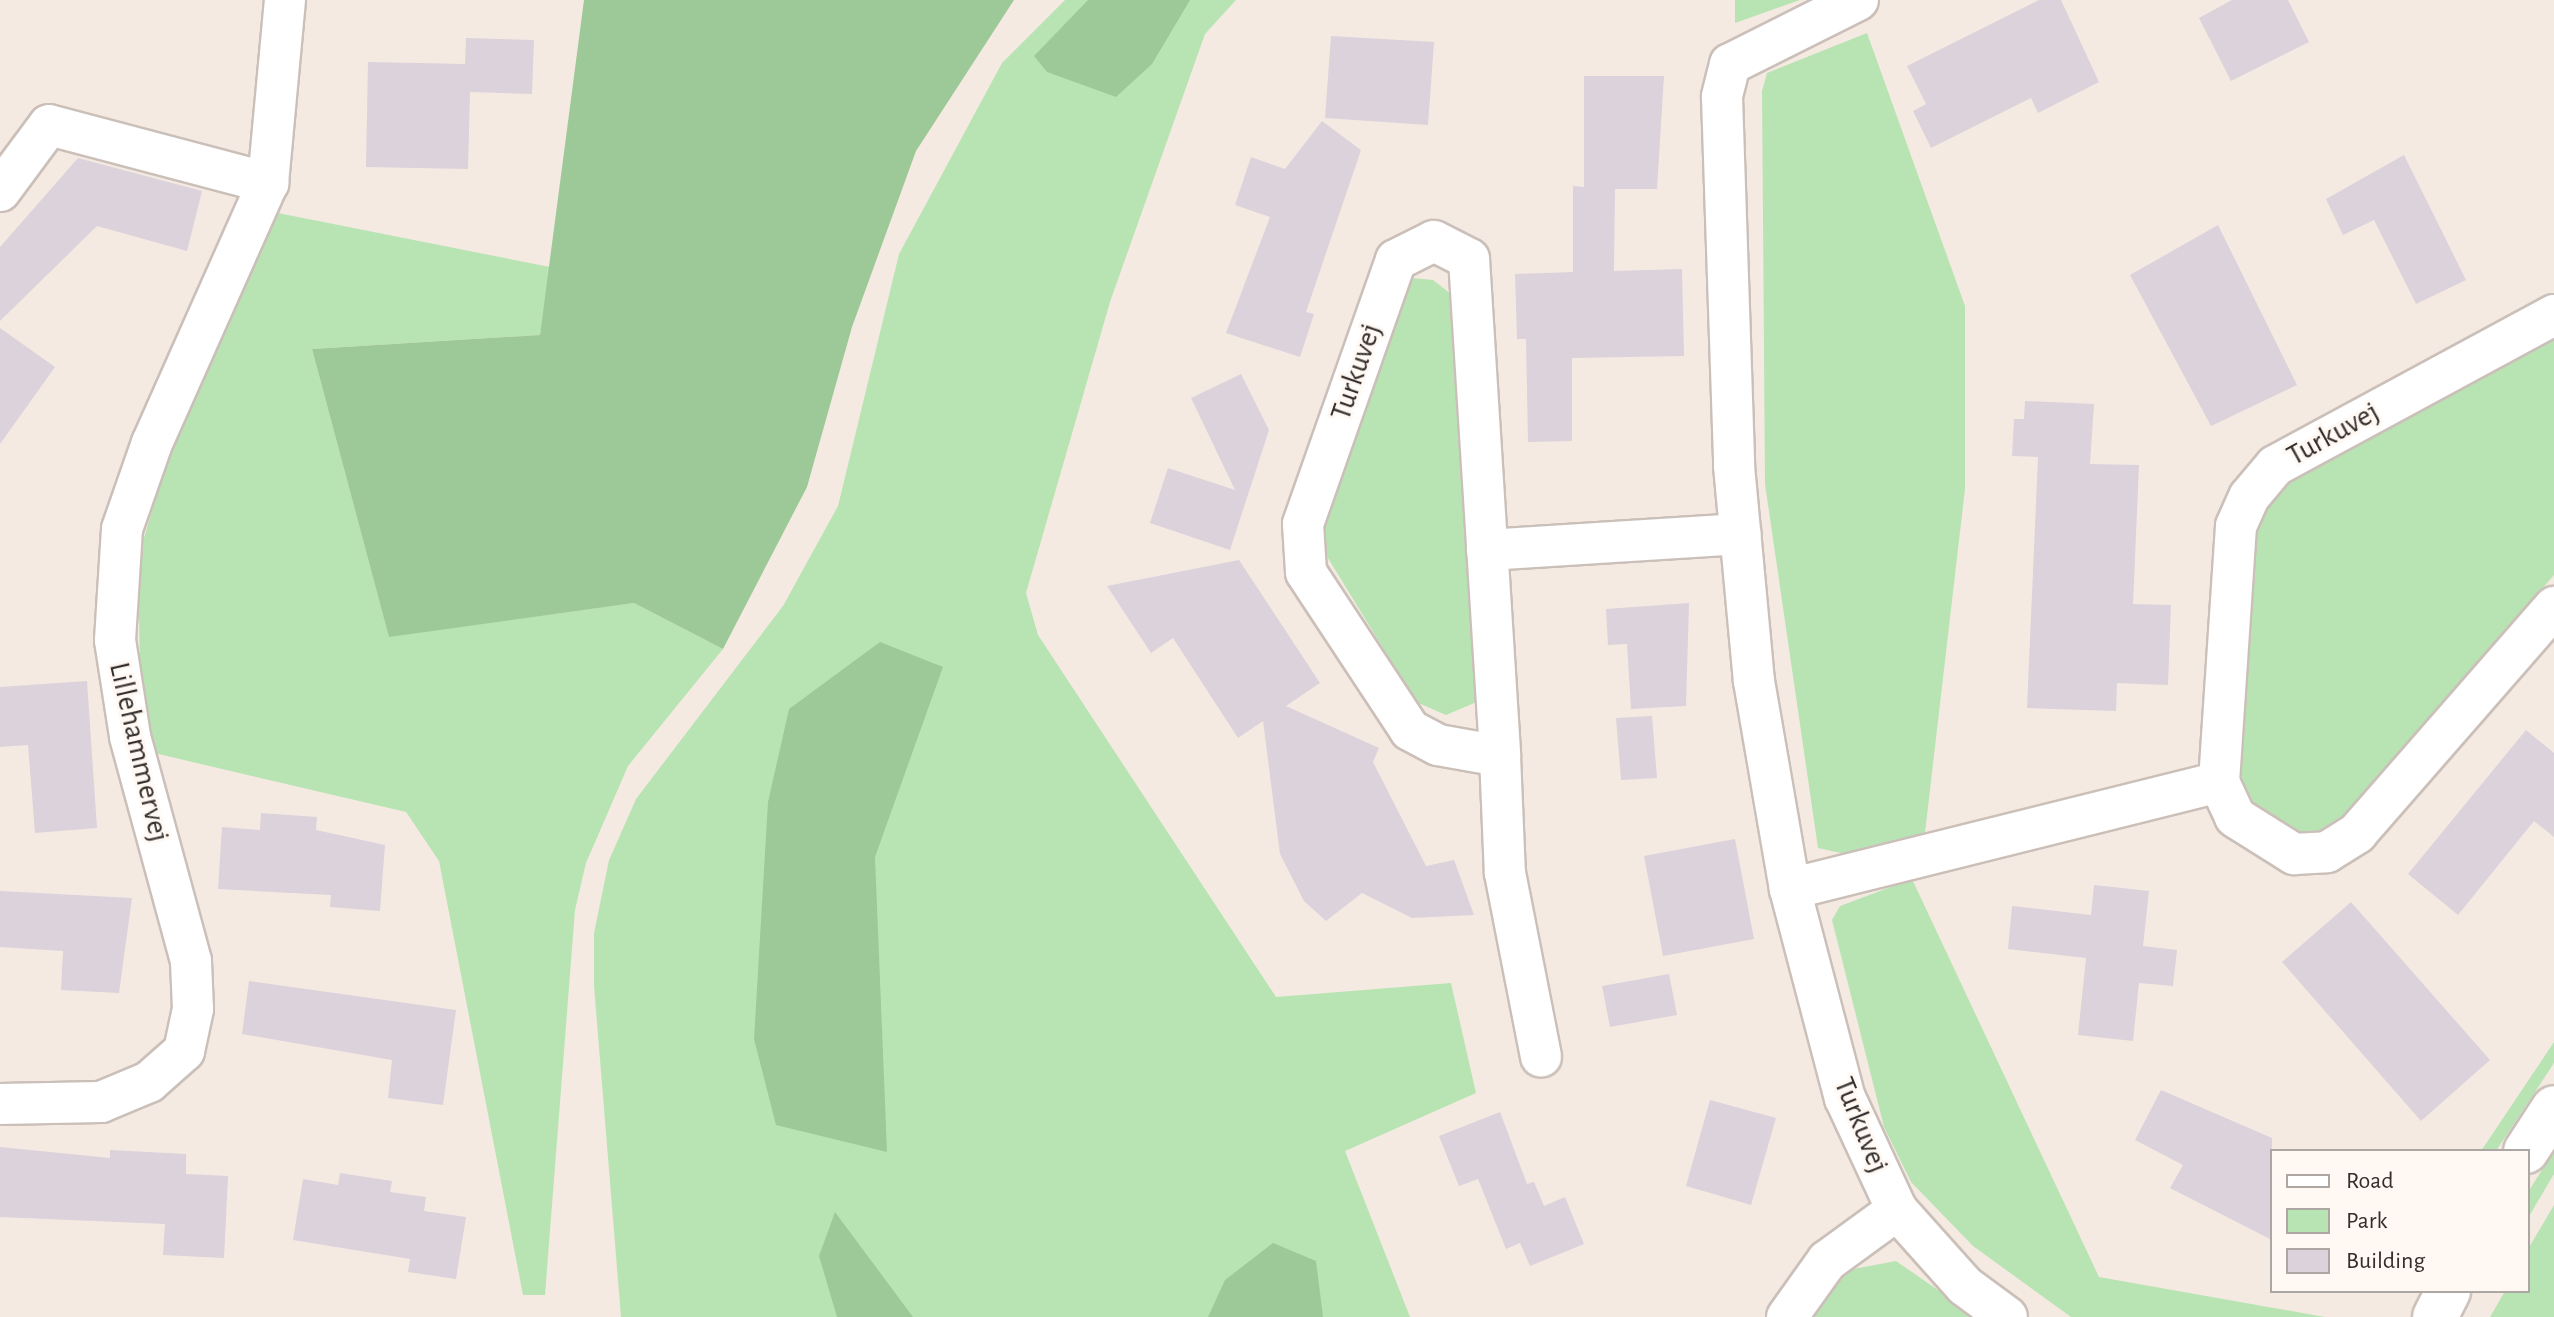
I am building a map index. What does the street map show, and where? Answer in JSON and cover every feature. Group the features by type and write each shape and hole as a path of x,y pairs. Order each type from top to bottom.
{"street":[{"name":"Lillehammervej","path":"0,1104 101,1102 149,1082 184,1051 193,1009 191,961 130,736 115,640 122,529 152,443 268,183 285,0"},
{"name":"Turkuvej","path":"1858,0 1730,64 1722,97 1740,534 1754,681 1790,889 1845,1098 1897,1210 1965,1286 2007,1317"},
{"path":"0,191 49,125 268,183"},
{"name":"Turkuvej","path":"1500,756 1438,745 1410,730 1306,572 1303,524 1396,260 1434,241 1469,259 1500,756 1505,873 1541,1056"},
{"name":"Turkuvej","path":"2554,315 2275,466 2249,497 2236,526 2219,782 2235,817 2294,854 2327,852 2357,833 2554,607"},
{"path":"1487,550 1740,534"},
{"path":"1790,889 2219,782"},
{"path":"2527,1149 2554,1108"},
{"path":"1787,1317 1827,1261 1897,1210"},
{"path":"2435,1317 2447,1293"}],"green space":[{"path":"584,0 1014,0 916,151 852,327 807,487 723,649 634,603 389,637 312,349 540,335"},
{"path":"1065,0 1236,0 1205,34 1110,302 1026,593 1038,635 1276,997 1451,983 1476,1093 1345,1151 1410,1317 621,1317 594,986 594,933 609,860 636,799 783,606 838,506 899,254 1002,63"},
{"path":"1088,0 1190,0 1152,64 1116,97 1047,72 1034,56"},
{"path":"1735,0 1800,0 1735,23"},
{"path":"1867,33 1965,306 1965,489 1925,833 1845,854 1818,848 1765,484 1762,91 1767,73"},
{"path":"278,213 550,267 540,335 312,349 389,636 634,603 723,649 628,766 586,863 575,910 545,1295 523,1295 439,861 406,812 154,753 140,674 138,558 172,443"},
{"path":"1412,278 1433,280 1451,294 1484,682 1479,701 1446,715 1416,702 1323,550 1320,532 1395,303"},
{"path":"2554,332 2554,575 2342,821 2327,832 2288,832 2245,801 2237,781 2250,545 2259,520 2294,470"},
{"path":"880,642 943,667 875,857 887,1152 776,1125 754,1039 768,802 789,709"},
{"path":"1912,879 2099,1277 2325,1317 2071,1317 1973,1246 1911,1182 1884,1127 1832,920 1840,906"},
{"path":"2554,1042 2554,1063 2497,1149 2482,1149"},
{"path":"2554,1151 2554,1174 2530,1215 2530,1189"},
{"path":"2554,1205 2554,1317 2490,1317 2504,1293 2530,1293 2530,1246"},
{"path":"835,1212 913,1317 837,1317 819,1256"},
{"path":"1273,1243 1316,1261 1323,1317 1208,1317 1225,1280"},
{"path":"1896,1261 1977,1317 1809,1317 1848,1270"}],"building":[{"path":"2039,0 2061,0 2099,82 2038,113 2031,98 1931,148 1913,111 1926,104 1907,66"},
{"path":"2232,0 2288,0 2309,42 2231,81 2199,18"},
{"path":"1331,36 1434,42 1428,125 1325,118"},
{"path":"466,38 534,40 532,94 470,92 468,169 366,167 368,62 465,64"},
{"path":"1584,76 1664,76 1657,189 1615,189 1614,271 1682,269 1684,356 1572,358 1572,441 1528,442 1526,339 1517,339 1515,274 1573,272 1573,186 1584,187"},
{"path":"1322,121 1361,150 1306,312 1314,314 1300,357 1226,333 1270,217 1235,205 1251,157 1285,169"},
{"path":"2404,155 2466,280 2416,304 2374,220 2343,235 2326,199"},
{"path":"78,158 202,191 187,251 97,226 0,321 0,247"},
{"path":"2218,225 2297,385 2211,426 2130,275"},
{"path":"0,328 55,367 0,444"},
{"path":"1241,374 1269,430 1230,550 1150,523 1168,468 1235,490 1191,398"},
{"path":"2025,401 2094,404 2090,464 2139,465 2133,604 2171,605 2168,685 2117,683 2116,711 2027,708 2038,457 2012,456 2014,419 2024,419"},
{"path":"1239,560 1320,683 1286,706 1379,748 1373,762 1426,866 1454,860 1474,915 1412,918 1362,893 1326,921 1304,901 1280,854 1263,721 1238,738 1173,638 1151,653 1107,586"},
{"path":"1689,603 1686,706 1631,709 1627,644 1608,645 1606,609"},
{"path":"87,681 97,828 35,833 28,745 0,747 0,687"},
{"path":"1652,716 1657,778 1621,780 1616,718"},
{"path":"2526,730 2554,753 2554,837 2534,821 2458,915 2408,874"},
{"path":"261,813 317,817 316,830 385,845 380,911 330,907 331,895 218,889 222,827 260,830"},
{"path":"1735,839 1754,939 1663,956 1644,856"},
{"path":"2094,885 2149,891 2143,946 2177,950 2173,986 2139,983 2133,1041 2078,1035 2086,958 2008,949 2012,906 2091,915"},
{"path":"0,891 132,898 119,993 61,990 63,951 0,947"},
{"path":"2351,902 2490,1060 2421,1121 2282,962"},
{"path":"1669,974 1677,1015 1610,1027 1602,986"},
{"path":"249,981 456,1010 443,1105 388,1098 392,1060 242,1034"},
{"path":"2161,1090 2272,1138 2270,1239 2170,1188 2183,1165 2135,1140"},
{"path":"1710,1100 1776,1118 1751,1205 1686,1186"},
{"path":"1500,1112 1527,1184 1534,1182 1544,1206 1565,1197 1584,1244 1530,1266 1520,1243 1506,1249 1478,1179 1459,1186 1439,1136"},
{"path":"0,1147 110,1158 110,1150 186,1154 186,1174 228,1176 224,1258 163,1255 165,1224 0,1217"},
{"path":"340,1173 392,1181 390,1192 426,1197 424,1211 466,1217 456,1279 408,1272 410,1259 293,1240 303,1179 338,1185"}]}
